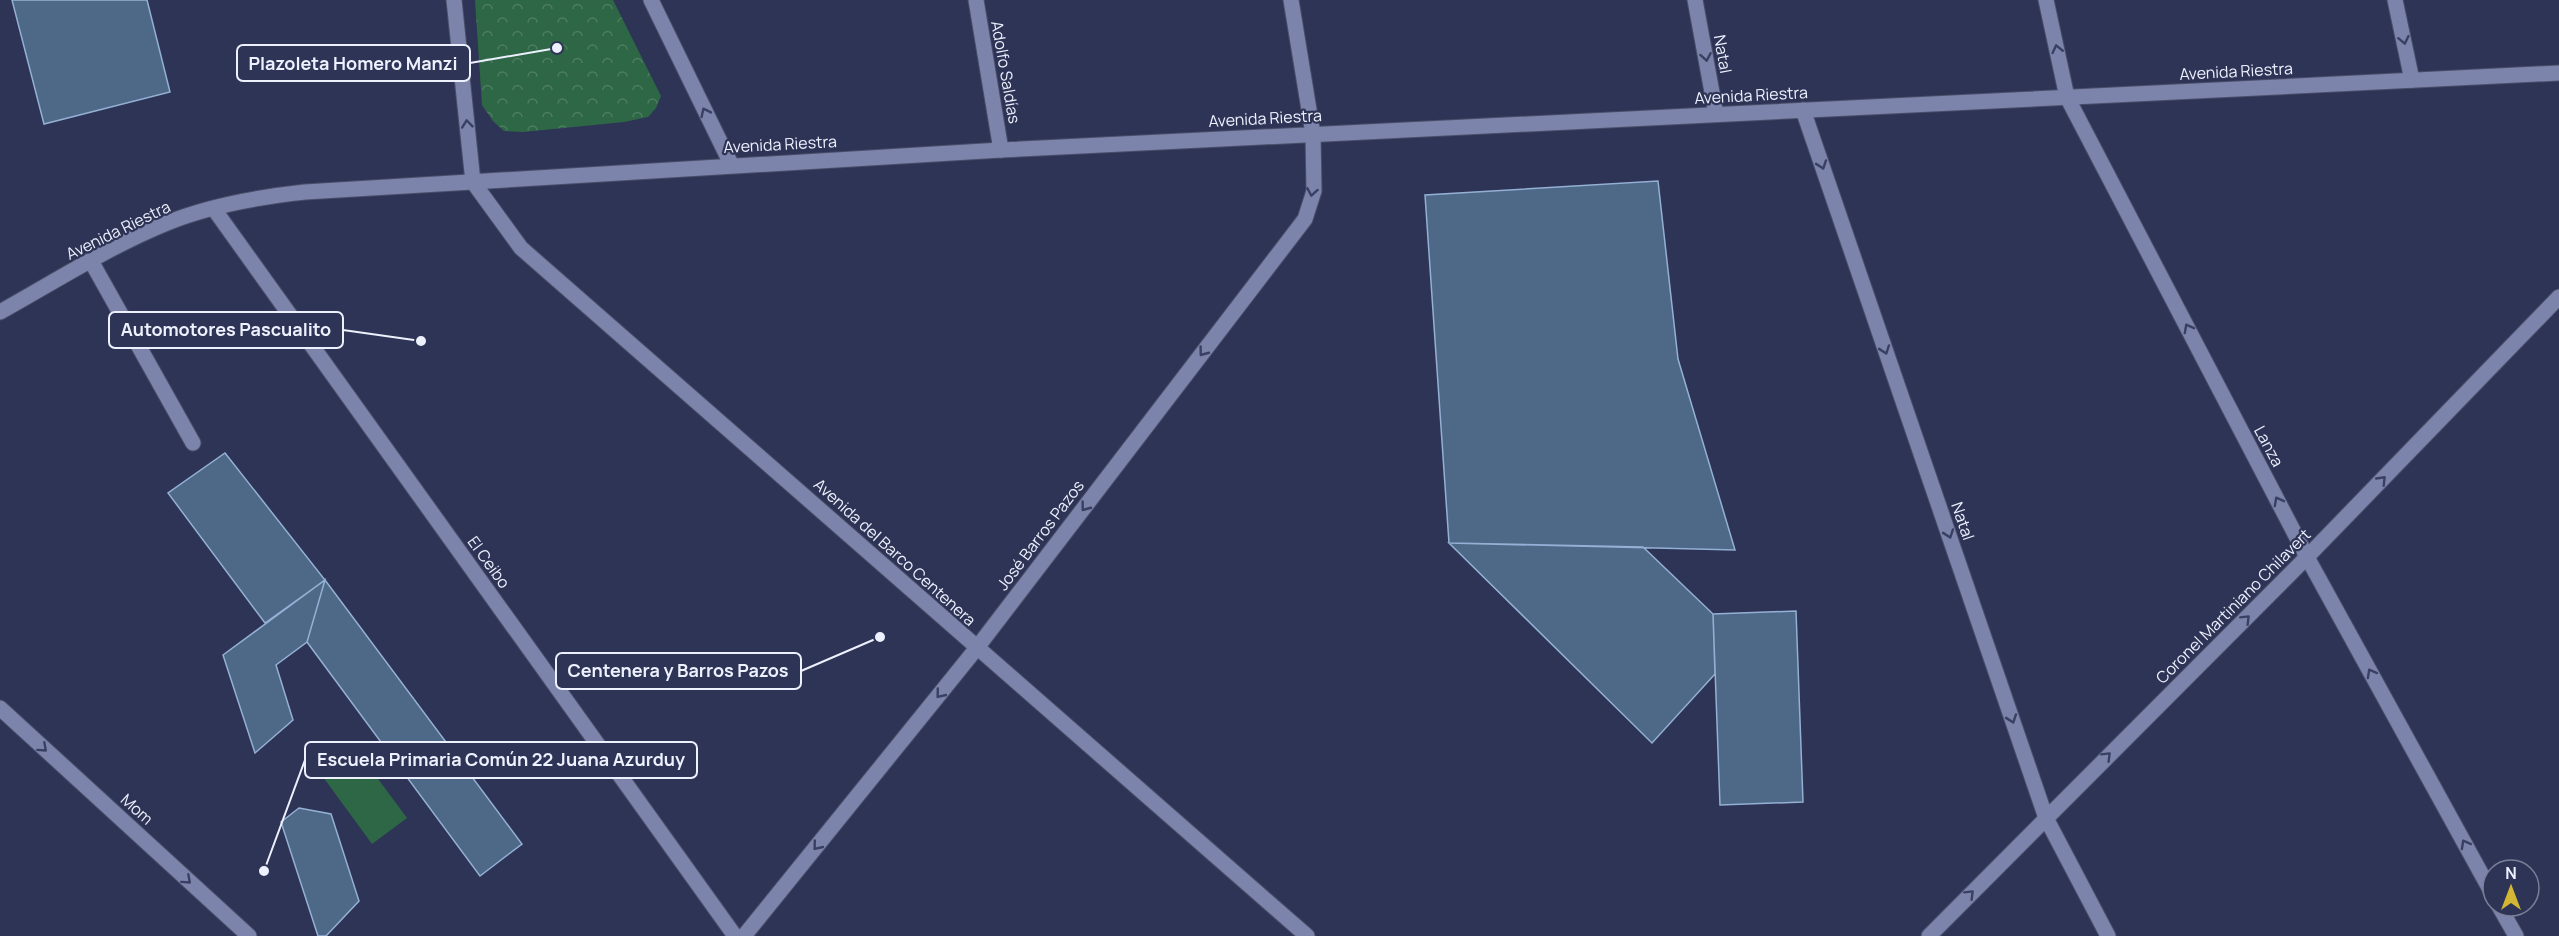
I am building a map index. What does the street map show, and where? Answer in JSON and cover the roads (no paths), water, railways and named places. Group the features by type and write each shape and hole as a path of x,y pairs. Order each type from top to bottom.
{"street":[{"path":"454,0 473,182"},
{"path":"651,0 731,164"},
{"name":"Adolfo Saldías","path":"976,0 1001,150"},
{"name":"José Barros Pazos","path":"744,936 976,649 1305,219 1314,192 1313,134 1291,0"},
{"name":"Natal","path":"1695,0 1716,114"},
{"name":"Lanza","path":"2046,0 2067,97 2307,557 2481,873"},
{"path":"2395,0 2412,80"},
{"name":"Avenida Riestra","path":"0,312 91,261 167,223 257,197 276,195 731,164 2559,72"},
{"name":"Natal","path":"1803,110 2046,818 2108,936"},
{"name":"Avenida del Barco Centenera","path":"473,182 521,248 976,649 1307,936"},
{"name":"El Ceibo","path":"214,209 735,936"},
{"path":"91,261 193,442"},
{"name":"Coronel Martiniano Chilavert","path":"1929,936 2558,302"},
{"name":"Mom","path":"0,708 249,936"},
{"path":"2506,918 2516,936"}],"place":[{"name":"Plazoleta Homero Manzi","path":"557,48"},
{"name":"Automotores Pascualito","path":"421,341"},
{"name":"Centenera y Barros Pazos","path":"880,637"},
{"name":"Escuela Primaria Común 22 Juana Azurduy","path":"264,871"}]}
